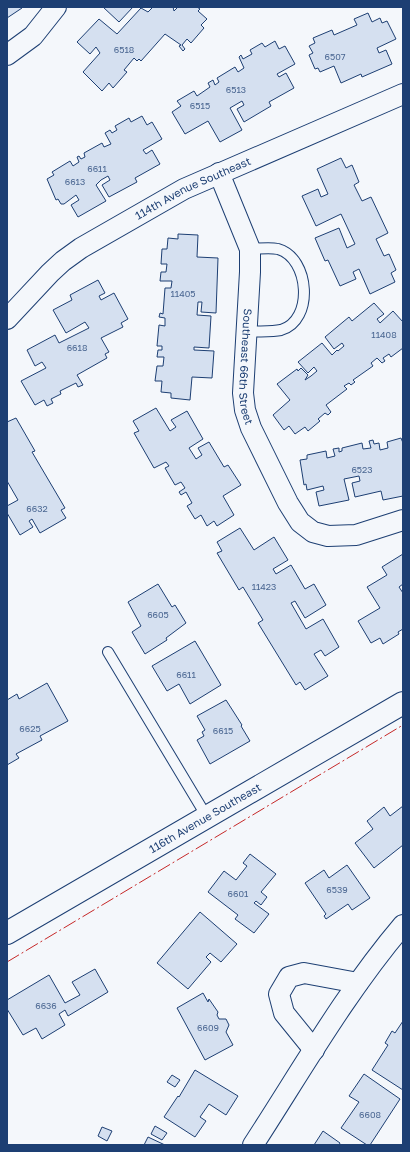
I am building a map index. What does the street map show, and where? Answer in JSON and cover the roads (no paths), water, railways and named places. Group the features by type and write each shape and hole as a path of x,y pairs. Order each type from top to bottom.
{"street":[{"path":"7,55 33,36 56,7"},
{"name":"114th Avenue Southeast","path":"7,319 50,273 81,248 184,189 403,94"},
{"name":"Southeast 66th Street","path":"219,173 250,249 243,393 245,410 251,428 288,503 300,522 314,532 328,536 356,535 403,520"},
{"name":"116th Avenue Southeast","path":"7,933 403,703"},
{"path":"254,1145 358,983 403,925"},
{"path":"314,1050 284,1013 279,994 289,977 304,973 358,983"}],"lane":[{"path":"247,332 282,330 295,320 301,309 305,287 299,267 292,259 278,249 250,249"},
{"path":"108,652 207,817"}]}
